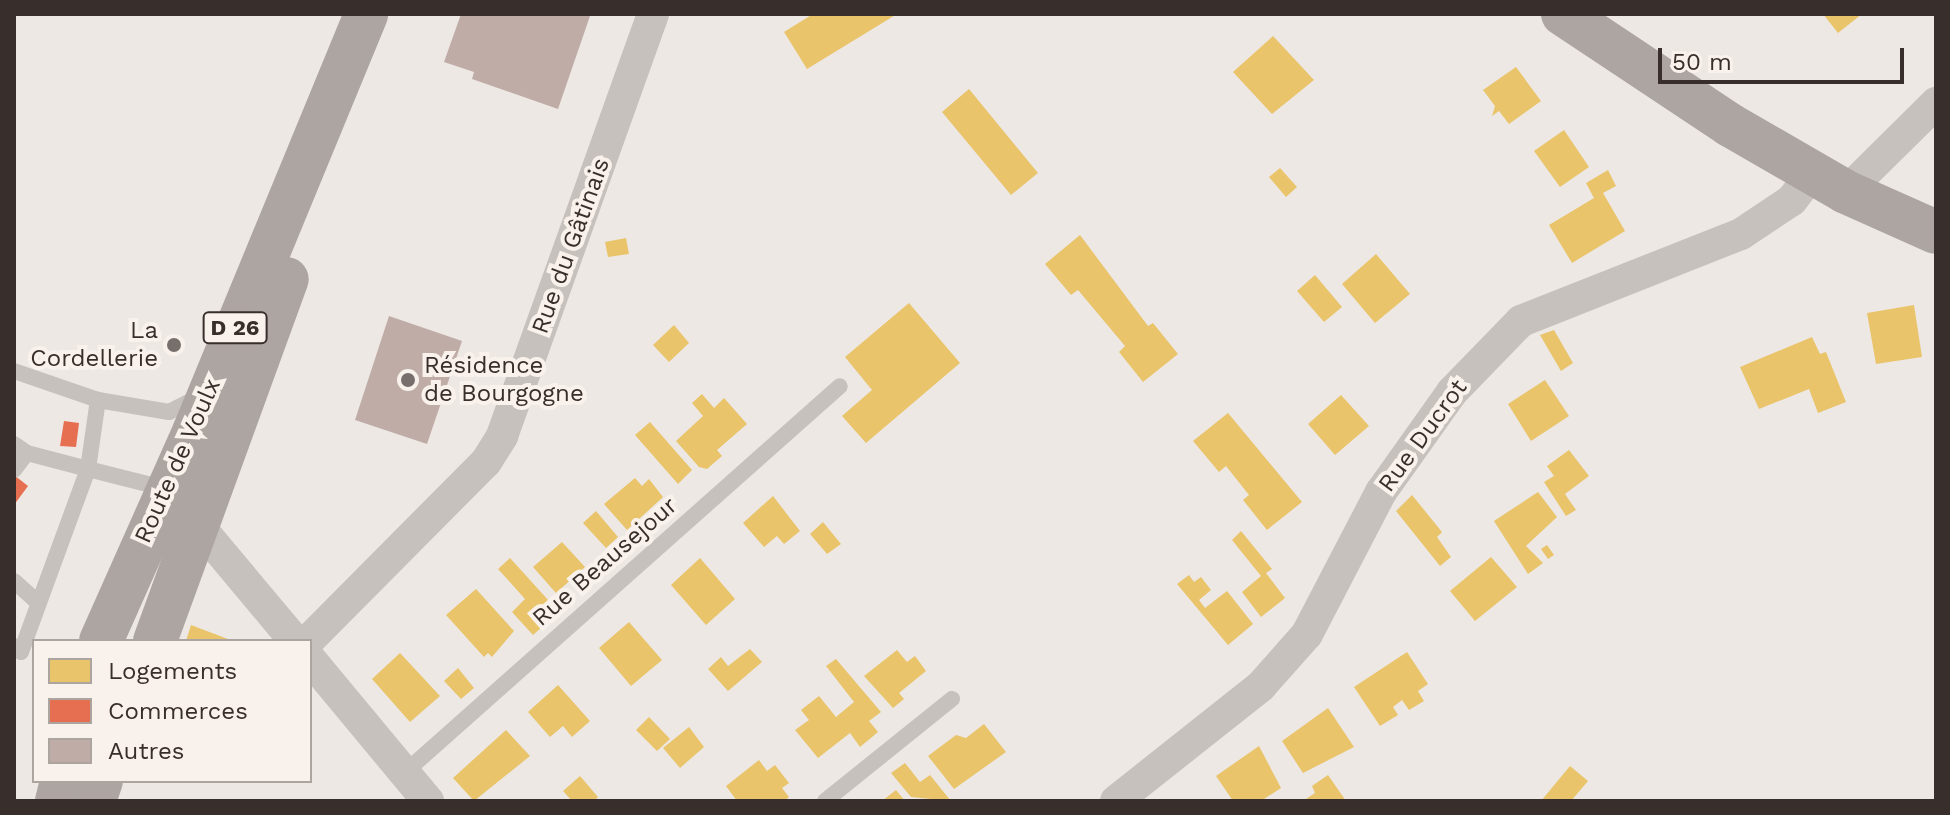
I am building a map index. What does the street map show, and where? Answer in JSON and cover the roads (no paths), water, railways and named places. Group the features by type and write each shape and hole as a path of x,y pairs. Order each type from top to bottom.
{"main road":[{"name":"Route de Voulx","path":"102,639 212,386 366,14"},
{"name":"Route de Voulx","path":"156,639 224,448 389,14"},
{"path":"1563,14 1829,182 1936,232"}],"street":[{"name":"Rue du Gâtinais","path":"310,639 486,462 502,436 653,14"},
{"name":"Rue Ducrot","path":"1116,801 1261,686 1307,634 1381,492 1452,392 1521,321 1741,234 1792,200 1829,182 1936,103"},
{"path":"197,524 293,639"},
{"path":"312,661 428,801"}],"lane":[{"path":"14,371 98,400 169,412 212,386"},
{"name":"Rue Beausejour","path":"403,774 840,386"},
{"path":"14,646 21,652 88,469 98,400"},
{"path":"14,470 20,449 166,490 224,448"},
{"path":"14,581 37,602"},
{"path":"825,801 952,699"}],"place":[{"name":"La Cordellerie","path":"174,345"},
{"name":"Résidence de Bourgogne","path":"408,380"}]}
